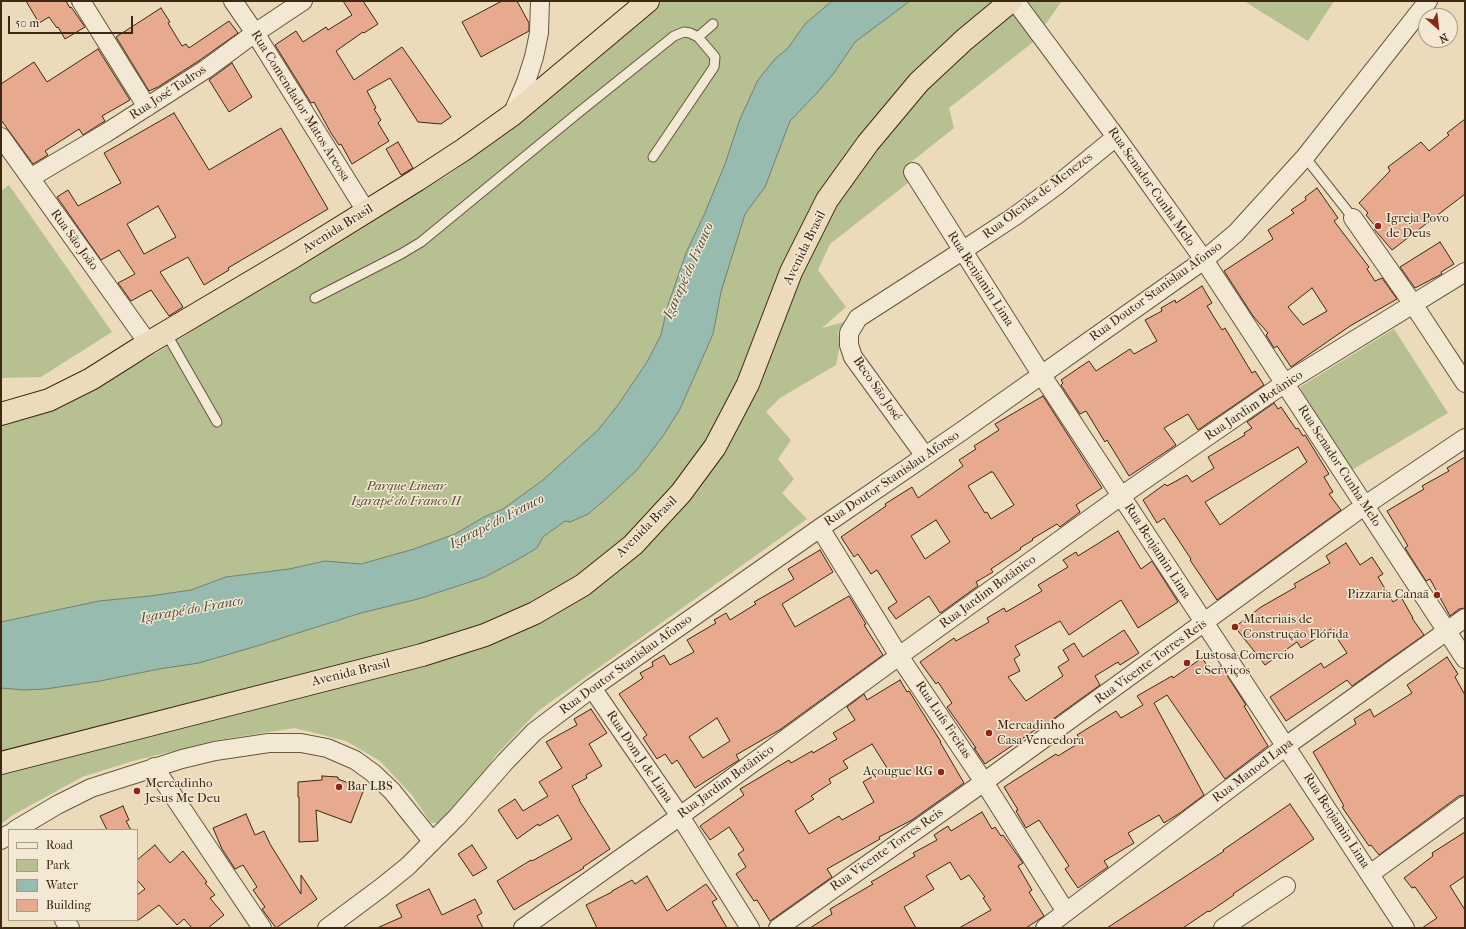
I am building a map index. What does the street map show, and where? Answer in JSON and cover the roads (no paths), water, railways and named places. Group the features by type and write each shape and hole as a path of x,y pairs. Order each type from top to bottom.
{"highway":[{"name":"Avenida Brasil","path":"1,414 49,400 91,379 293,257 463,150 512,115 648,1"},
{"name":"Avenida Brasil","path":"1,762 422,655 485,635 535,613 583,585 633,545 681,493 715,447 748,384 791,272 827,200 868,143 919,82 964,40 1011,1"}],"street":[{"path":"81,1 147,107"},
{"name":"Rua Comendador Matos Areosa","path":"233,1 255,33 366,211"},
{"name":"Rua José Tadros","path":"30,178 147,107 206,69 255,33 303,1"},
{"path":"512,115 526,82 534,56 539,33 540,1"},
{"name":"Rua Senador Cunha Melo","path":"1015,1 1116,137 1204,260 1465,659"},
{"name":"Rua Doutor Stanislau Afonso","path":"327,928 408,866 457,817 505,762 534,732 592,688 820,528 962,431 1204,260 1236,234 1305,157 1428,1"},
{"name":"Rua São João","path":"1,137 30,178 157,338"},
{"name":"Rua Olenka de Menezes","path":"858,318 962,251 1056,186 1116,137"},
{"name":"Rua Benjamin Lima","path":"913,172 1041,374 1405,928"},
{"path":"1352,218 1413,304 1465,383"},
{"name":"Rua Jardim Botânico","path":"523,928 1121,496 1285,384 1465,272"},
{"name":"Beco São José","path":"858,318 849,334 849,346 853,357 925,456"},
{"name":"Rua Vicente Torres Reis","path":"778,928 984,782 1364,506 1465,438"},
{"name":"Rua Luís Freitas","path":"820,528 899,656 984,782 1066,912"},
{"name":"Rua Manoel Lapa","path":"1045,928 1286,746 1465,618"},
{"name":"Rua Dom J de Lima","path":"592,688 680,816 750,928"},
{"path":"20,829 57,805 91,788 154,767 215,751 269,743 301,743 327,748 355,760 373,773 392,791 432,841"},
{"path":"154,767 262,928"},
{"path":"1370,874 1465,805"},
{"path":"1223,928 1286,886"}],"lane":[{"path":"698,37 713,24"},
{"path":"315,298 401,254 421,242 572,117 674,36 684,32 690,32 698,37 715,57 716,62 653,158"},
{"path":"1305,157 1352,218"},
{"path":"157,338 217,422"}],"water":[{"name":"Igarapé do Franco","path":"832,1 910,1 855,42 834,73 790,121 765,187 745,214 721,292 713,334 680,409 663,436 637,470 588,514 570,522 565,521 543,537 537,548 485,577 418,599 361,613 199,663 159,669 100,681 45,689 24,690 1,688 1,622 99,601 191,590 226,577 289,569 325,561 361,564 414,549 455,534 484,517 503,509 543,480 598,430 618,405 647,362 661,335 667,308 686,253 704,215 725,164 740,119 758,80 775,59 788,48 805,24"}],"place":[{"name":"Igreja Povo de Deus","path":"1378,226"},
{"name":"Pizzaria Canaã","path":"1437,595"},
{"name":"Materiais de Construção Flórida","path":"1235,627"},
{"name":"Lustosa Comercio e Serviços","path":"1187,663"},
{"name":"Mercadinho Casa Vencedora","path":"989,733"},
{"name":"Açougue RG","path":"941,772"},
{"name":"Bar LBS","path":"339,787"},
{"name":"Mercadinho Jesus Me Deu","path":"137,791"}],"park label":[{"name":"Parque Linear Igarapé do Franco II","path":"406,494"}]}
